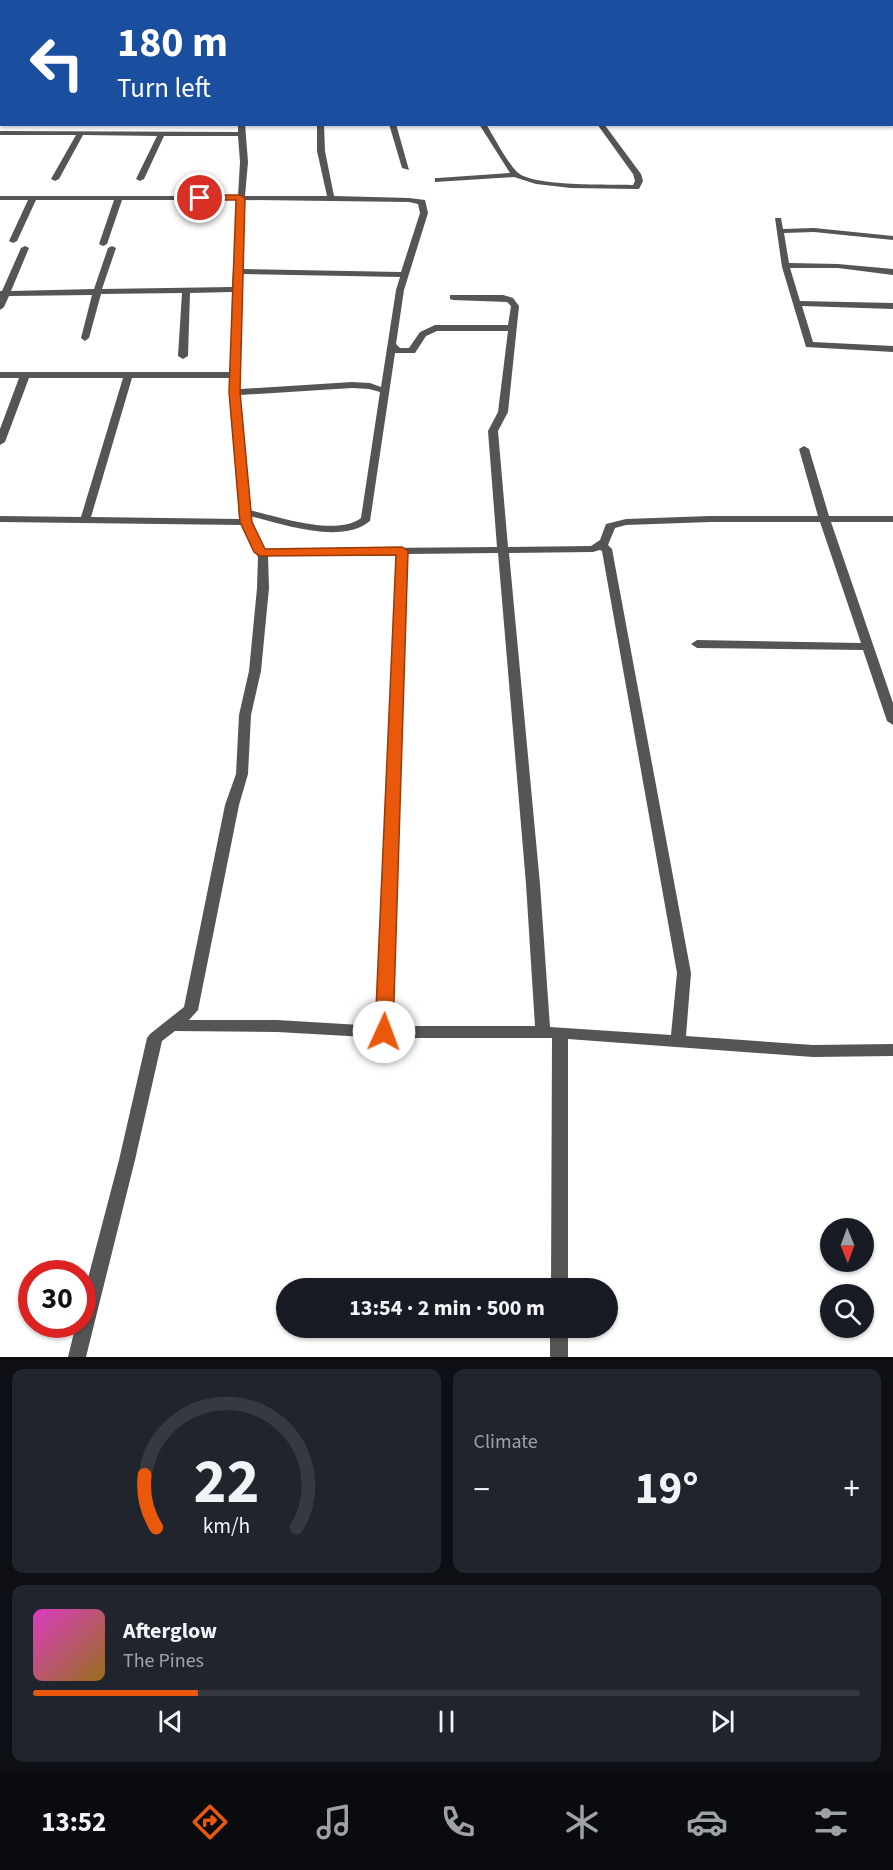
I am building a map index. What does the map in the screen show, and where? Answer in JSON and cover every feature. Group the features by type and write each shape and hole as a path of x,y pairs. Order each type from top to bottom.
{"street":[{"path":"320,126 321,151 331,198"},
{"path":"393,126 405,168"},
{"path":"483,126 515,175"},
{"path":"438,180 515,175 548,184 622,189 636,187 639,181 637,174 601,126"},
{"path":"0,134 161,134 241,130 244,162 240,198 234,375 245,517 263,557 263,588 255,671 244,715 242,774 232,805 191,1010 155,1038 77,1357"},
{"path":"55,179 80,134"},
{"path":"141,179 161,134"},
{"path":"0,519 245,517 320,528 346,530 361,526 366,519 405,275 424,213 424,190"},
{"path":"0,198 331,198 409,200 423,204"},
{"path":"13,241 33,198"},
{"path":"85,338 119,198"},
{"path":"778,220 786,265 809,345 893,349"},
{"path":"780,231 814,230 893,238"},
{"path":"0,307 2,294 26,248"},
{"path":"786,265 849,267 893,272"},
{"path":"237,270 405,275"},
{"path":"2,294 236,289"},
{"path":"183,356 186,290"},
{"path":"453,297 499,297 510,300 515,306 503,412 493,431 492,439 533,884 543,1032"},
{"path":"796,303 893,306"},
{"path":"392,345 398,351 412,351 423,334 435,328 513,328"},
{"path":"0,375 234,375"},
{"path":"0,442 25,375"},
{"path":"85,520 128,375"},
{"path":"235,392 352,385 370,386 385,391"},
{"path":"804,449 825,520 893,721"},
{"path":"260,552 592,549 605,542 610,526 626,522 710,519 893,519"},
{"path":"601,546 607,549 684,973 678,1042"},
{"path":"384,1032 402,551"},
{"path":"697,644 868,647"},
{"path":"171,1025 277,1026 384,1032 543,1032 813,1051 893,1050"},
{"path":"559,1278 560,1034"},
{"path":"559,1338 559,1357"}],"route":[{"path":"200,198 240,198 234,375 246,522 260,552 402,551 384,1032"}]}
